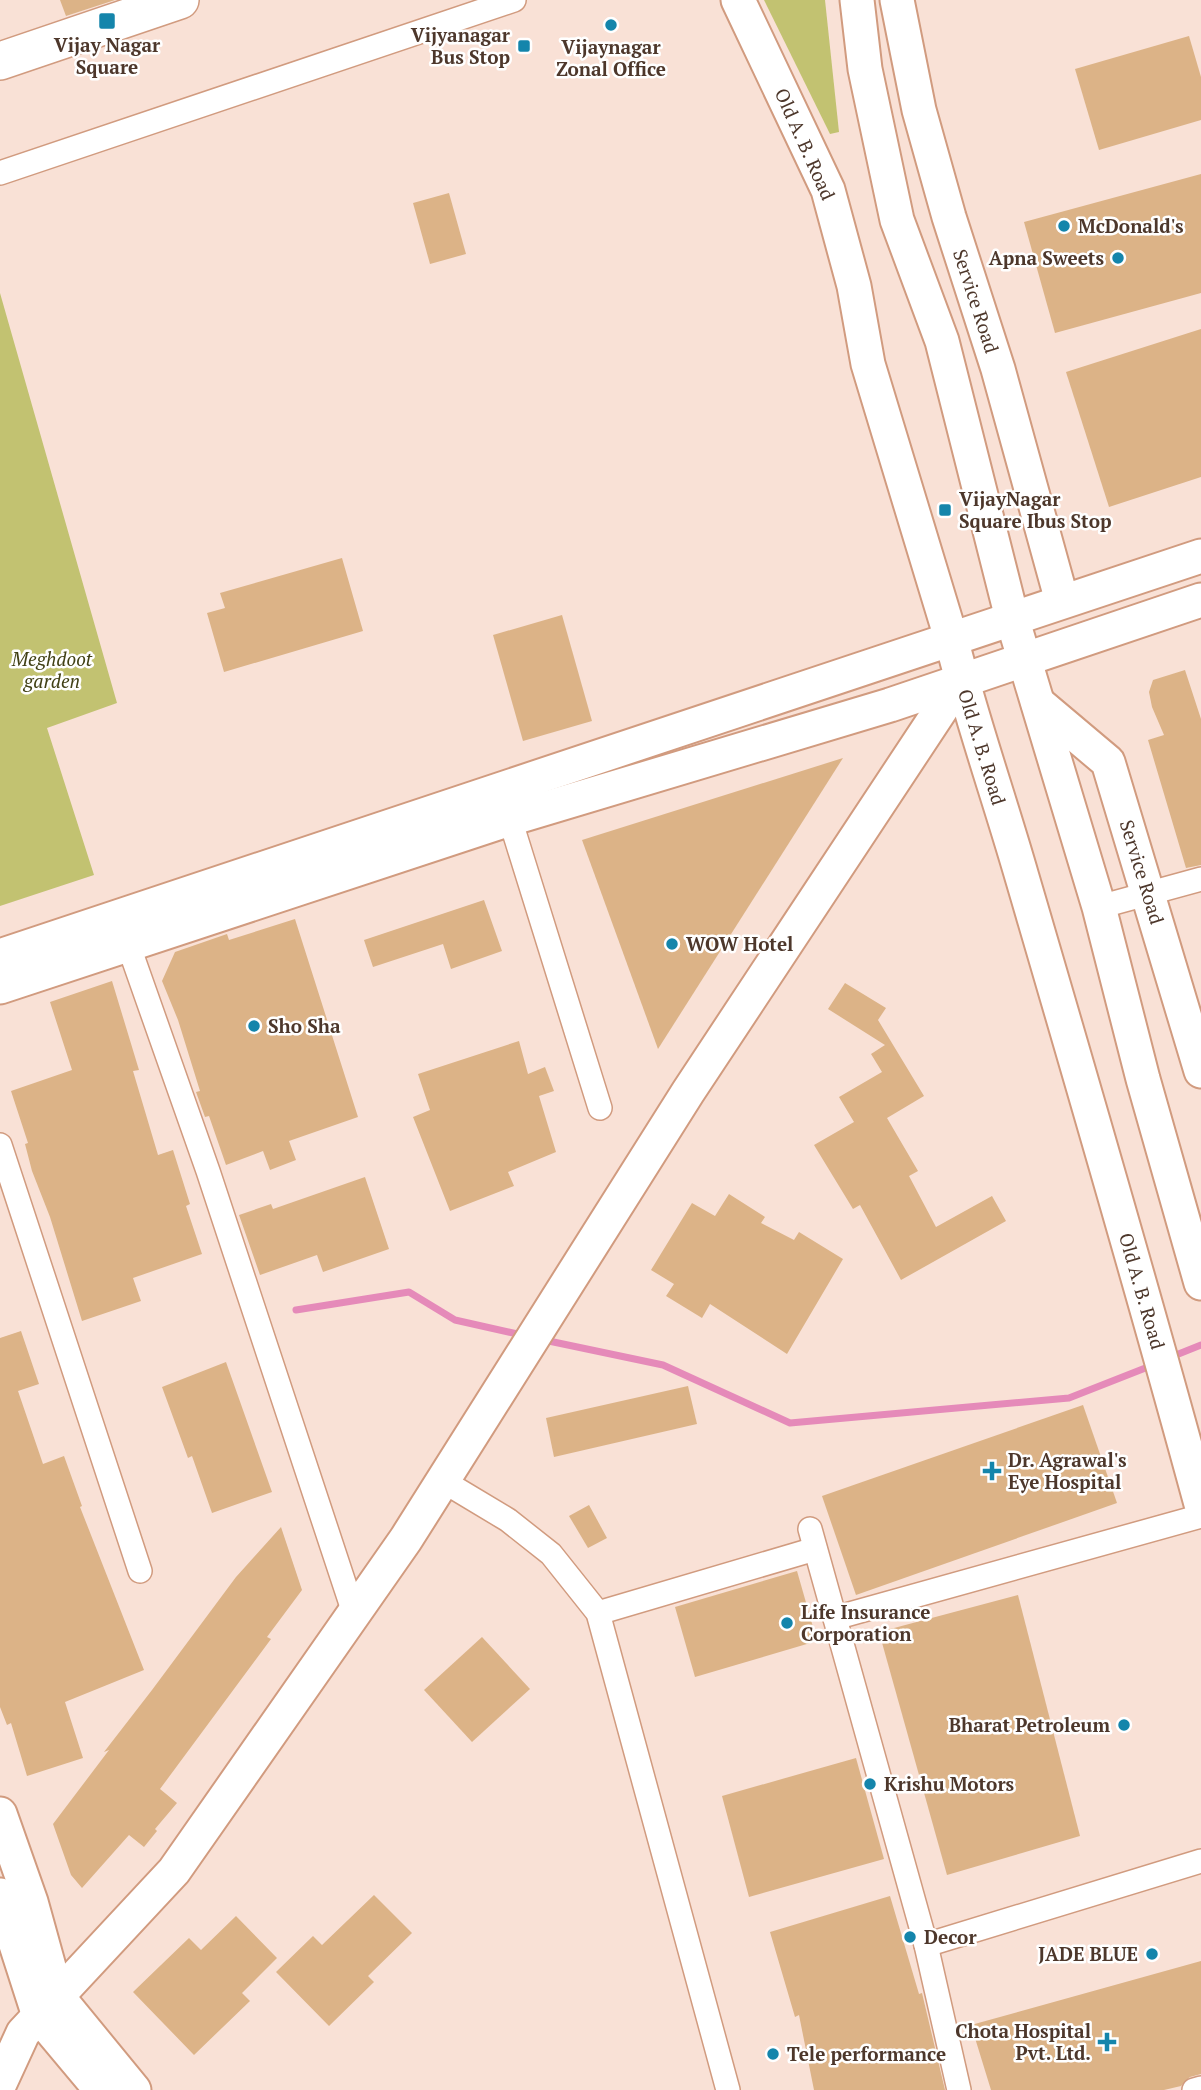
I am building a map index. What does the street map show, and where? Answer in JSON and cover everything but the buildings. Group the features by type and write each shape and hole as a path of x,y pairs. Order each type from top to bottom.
{"main road":[{"path":"0,61 180,0"},
{"name":"Old A. B. Road","path":"738,0 828,190 854,286 868,364 1010,836 1164,1366 1201,1504"},
{"path":"857,0 865,69 897,220 942,341 1012,618 1099,907 1143,1079 1201,1283"},
{"name":"Service Road","path":"897,0 919,110 949,217 998,369 1062,601"},
{"path":"0,956 1201,556"},
{"path":"0,987 510,819 890,705 1201,600"},
{"path":"0,2082 30,2021 174,1871 406,1539 695,1080 961,680"},
{"name":"Service Road","path":"1038,703 1108,762 1201,1071"},
{"path":"0,1814 31,1902 30,2021"},
{"path":"0,1895 30,2021 101,2090"},
{"path":"30,2021 134,2090"}],"street":[{"path":"0,173 514,0"},
{"path":"510,819 600,1108"},
{"path":"1099,907 1201,879"},
{"path":"128,944 208,1171 354,1613"},
{"path":"0,1145 140,1571"},
{"path":"443,1481 508,1520 551,1554 598,1613 728,2090"},
{"path":"835,1618 1201,1516"},
{"path":"598,1613 813,1539 926,1945 959,2090"},
{"path":"926,1945 1201,1861"},
{"path":"1194,2090 1201,2088"}],"green space":[{"path":"764,0 825,0 839,132 830,134"},
{"name":"Meghdoot garden","path":"0,293 117,703 47,728 94,875 0,906"}],"waterway":[{"path":"296,1310 409,1292 455,1320 522,1335"},
{"path":"544,1340 663,1365 790,1423 1069,1398 1153,1365"},
{"path":"1171,1357 1201,1345"}],"place":[{"name":"Vijay Nagar Square","path":"107,21"},
{"name":"Vijaynagar Zonal Office","path":"611,25"},
{"name":"Vijyanagar Bus Stop","path":"524,46"},
{"name":"McDonald's","path":"1064,226"},
{"name":"Apna Sweets","path":"1118,258"},
{"name":"VijayNagar Square Ibus Stop","path":"945,510"},
{"name":"WOW Hotel","path":"672,944"},
{"name":"Sho Sha","path":"254,1026"},
{"name":"Dr. Agrawal's Eye Hospital","path":"992,1471"},
{"name":"Life Insurance Corporation","path":"787,1623"},
{"name":"Bharat Petroleum","path":"1124,1725"},
{"name":"Krishu Motors","path":"870,1784"},
{"name":"Decor","path":"910,1937"},
{"name":"JADE BLUE","path":"1152,1954"},
{"name":"Chota Hospital Pvt. Ltd.","path":"1107,2042"},
{"name":"Tele performance","path":"773,2054"}]}
